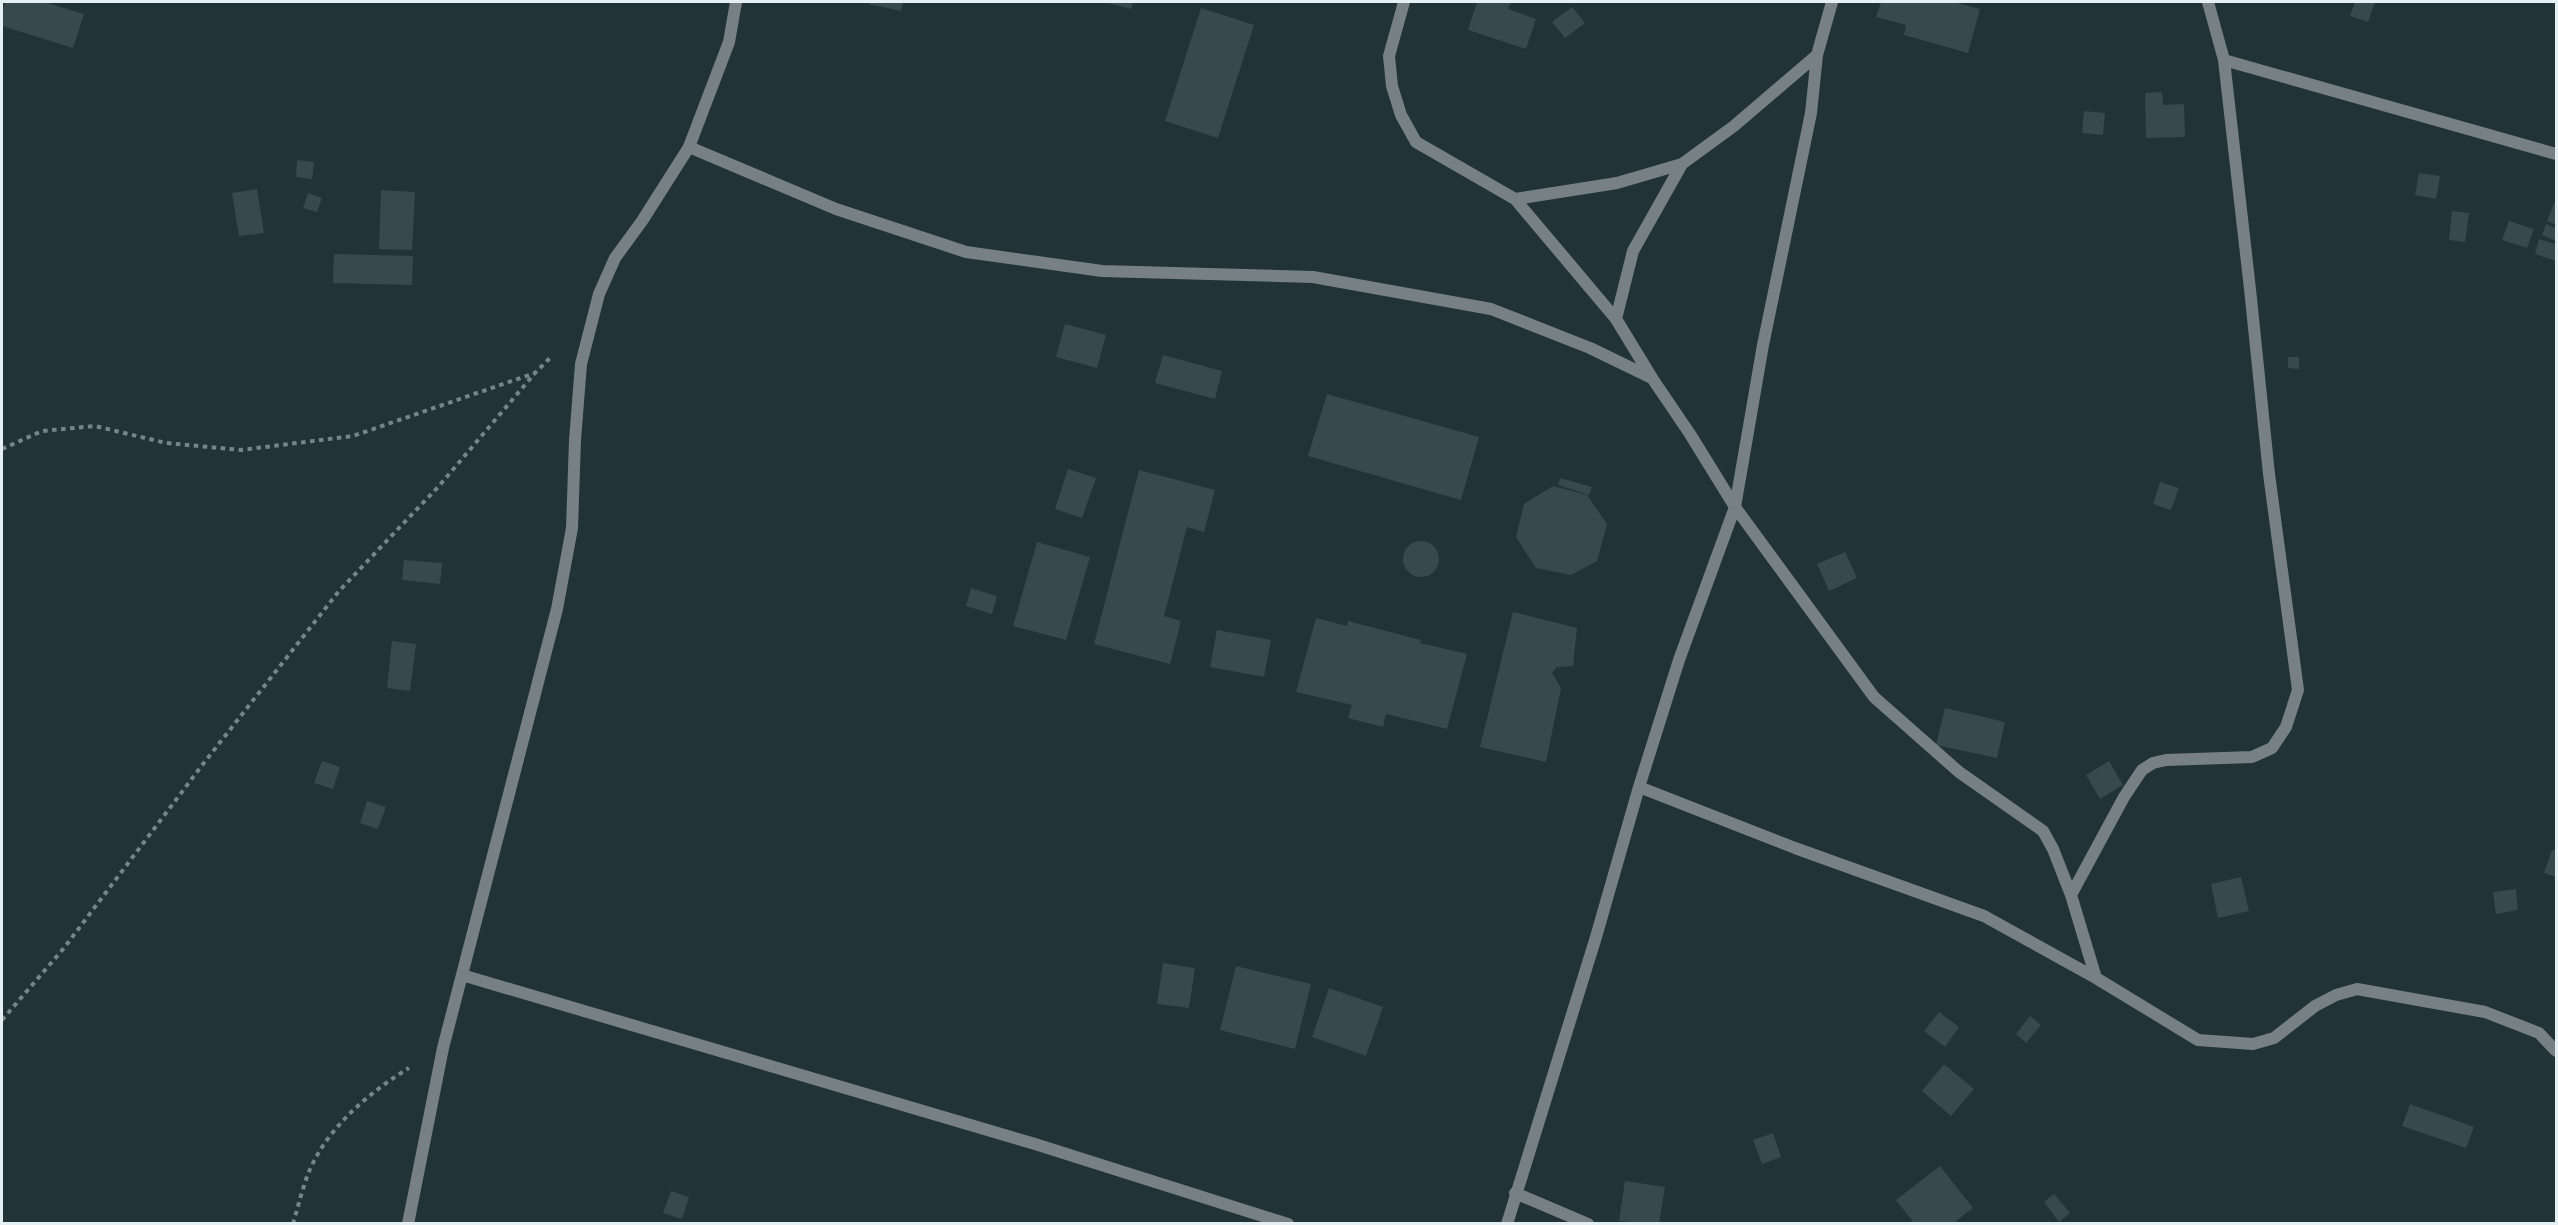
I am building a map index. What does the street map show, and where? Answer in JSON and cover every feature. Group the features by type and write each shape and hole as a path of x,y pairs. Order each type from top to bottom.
{"street":[{"path":"408,1224 443,1048 557,609 572,528 575,440 581,364 599,294 615,258 642,221 689,147 729,42 736,2"},
{"path":"1404,2 1389,56 1392,86 1401,115 1416,142 1515,199 1616,319 1735,507 1874,697 1959,772 2043,831 2053,849 2071,895 2096,978"},
{"path":"1507,1224 1679,660 1735,507 1763,345 1811,113 1817,55 1832,2"},
{"path":"2071,895 2124,797 2142,770 2153,763 2166,760 2252,757 2272,748 2286,727 2298,690 2268,474 2224,60 2208,2"},
{"path":"1515,199 1617,183 1682,164 1734,126 1817,55"},
{"path":"2224,60 2556,154"},
{"path":"689,147 836,209 966,252 1102,271 1313,277 1491,309 1590,348 1652,378"},
{"path":"1616,319 1633,251 1682,164"},
{"path":"1639,787 1815,856 1984,916 2096,978 2198,1040 2253,1044 2274,1038 2315,1006 2336,995 2357,989 2485,1012 2539,1033 2556,1051"},
{"path":"462,975 1024,1141 1288,1224"},
{"path":"1515,1193 1588,1224"}],"path":[{"path":"2,1020 64,948 203,764 339,591 439,486 535,373 594,316"},
{"path":"2,449 42,431 95,426 166,443 241,450 353,436 535,373"},
{"path":"293,1224 308,1173 331,1134 378,1087 443,1048"}],"building":[{"path":"5,2 44,2 84,14 73,48 2,26"},
{"path":"869,2 903,2 901,11 869,4"},
{"path":"1105,2 1133,2 1131,9"},
{"path":"1477,2 1511,2 1508,9 1536,19 1526,49 1468,30"},
{"path":"1881,2 1954,2 1980,9 1968,53 1904,35 1906,25 1876,17"},
{"path":"2355,2 2375,2 2368,22 2350,16"},
{"path":"1572,7 1585,23 1565,38 1552,22"},
{"path":"1201,8 1254,25 1218,138 1165,121"},
{"path":"2162,92 2163,105 2184,104 2185,137 2146,138 2145,93"},
{"path":"2084,111 2105,113 2103,135 2082,133"},
{"path":"297,160 314,162 312,179 296,177"},
{"path":"2419,173 2440,176 2436,199 2415,195"},
{"path":"257,189 264,233 239,236 232,193"},
{"path":"381,190 415,192 412,250 379,249"},
{"path":"308,193 322,198 317,212 303,208"},
{"path":"2554,203 2556,204 2556,225 2547,221"},
{"path":"2452,211 2469,213 2465,242 2449,240"},
{"path":"2509,221 2534,229 2527,248 2502,240"},
{"path":"2546,224 2556,228 2556,241 2542,235"},
{"path":"2539,239 2556,244 2556,261 2535,254"},
{"path":"334,254 413,256 412,285 333,283"},
{"path":"1065,324 1106,335 1097,368 1056,357"},
{"path":"1163,355 1222,371 1215,399 1155,383"},
{"path":"2288,357 2299,357 2299,369 2288,368"},
{"path":"1327,394 1479,437 1461,500 1308,456"},
{"path":"1068,469 1096,478 1082,518 1055,509"},
{"path":"1139,470 1215,490 1204,532 1187,527 1164,616 1181,621 1170,664 1094,644"},
{"path":"1560,478 1592,487 1589,495 1558,485"},
{"path":"2160,482 2179,488 2171,510 2153,504"},
{"path":"1553,486 1587,495 1607,524 1597,561 1571,575 1536,568 1516,537 1524,504"},
{"path":"1421,541 1434,546 1439,559 1434,572 1421,577 1408,572 1403,559 1408,546"},
{"path":"1037,542 1090,557 1066,640 1013,626"},
{"path":"1845,552 1857,578 1829,591 1817,564"},
{"path":"404,560 442,563 440,584 402,580"},
{"path":"971,588 997,596 992,614 966,606"},
{"path":"1513,612 1577,628 1573,666 1557,667 1552,673 1561,688 1546,762 1480,747"},
{"path":"1316,618 1347,626 1348,621 1421,640 1420,643 1467,654 1447,729 1386,714 1383,727 1348,718 1352,705 1296,692"},
{"path":"1217,630 1271,640 1264,677 1210,667"},
{"path":"392,641 416,644 410,691 387,688"},
{"path":"1945,708 2005,722 1997,758 1936,745"},
{"path":"322,761 340,767 333,789 314,783"},
{"path":"2109,761 2123,785 2100,799 2086,775"},
{"path":"367,801 386,807 378,829 360,823"},
{"path":"2552,850 2556,851 2556,877 2544,873"},
{"path":"2241,877 2249,911 2218,918 2211,884"},
{"path":"2516,889 2518,910 2496,914 2493,892"},
{"path":"1163,963 1195,968 1189,1008 1157,1004"},
{"path":"1236,966 1311,984 1295,1049 1220,1030"},
{"path":"1329,988 1383,1007 1366,1056 1312,1037"},
{"path":"1939,1012 1959,1027 1945,1047 1924,1031"},
{"path":"2030,1016 2041,1025 2026,1043 2016,1034"},
{"path":"1944,1064 1974,1089 1951,1116 1922,1091"},
{"path":"2410,1104 2474,1127 2466,1148 2402,1126"},
{"path":"1773,1133 1781,1157 1762,1164 1753,1140"},
{"path":"1940,1166 1973,1208 1952,1224 1915,1224 1896,1200"},
{"path":"1625,1181 1665,1187 1659,1224 1619,1221"},
{"path":"671,1191 689,1197 682,1219 663,1213"},
{"path":"2054,1194 2070,1213 2059,1222 2044,1202"}]}
